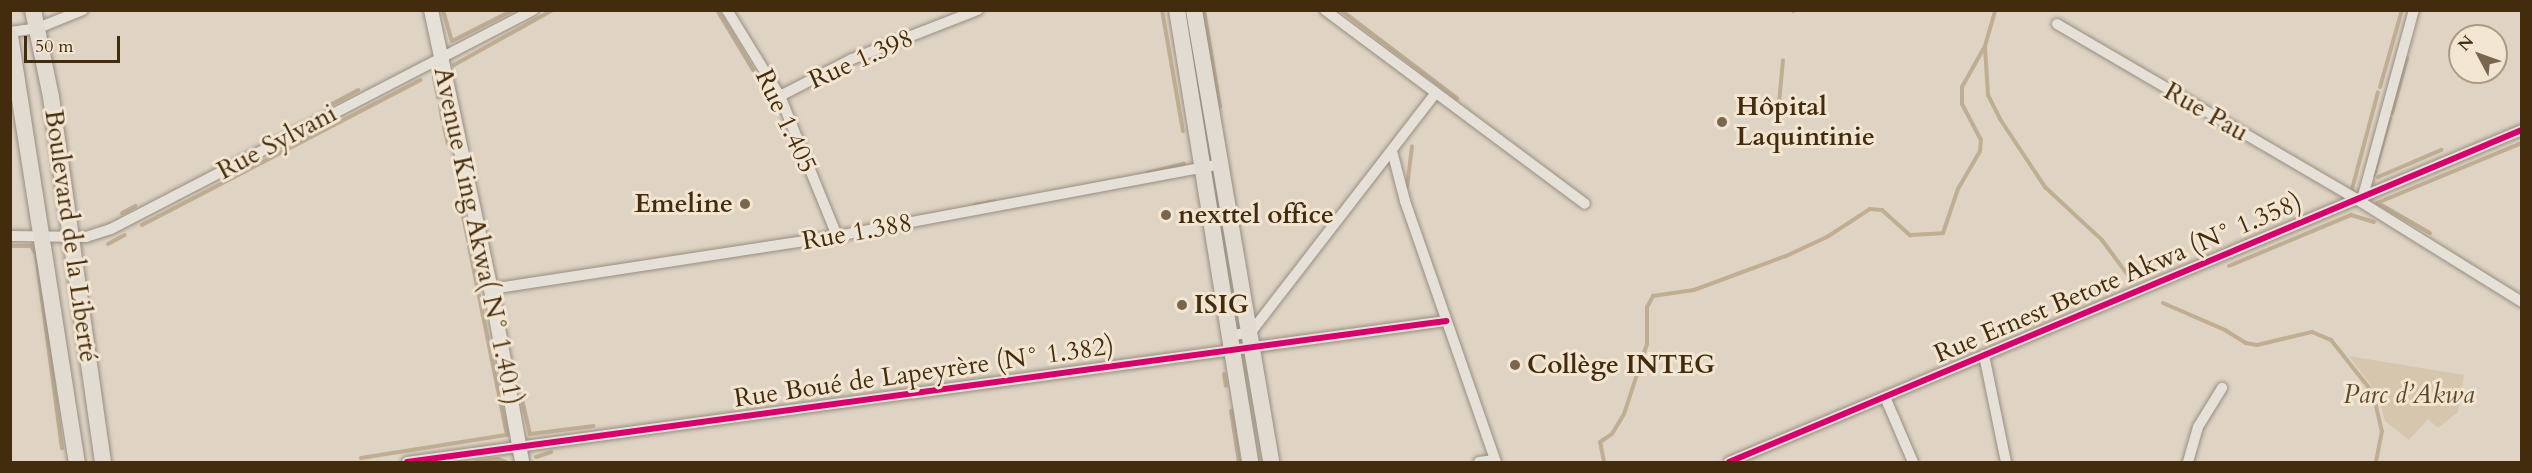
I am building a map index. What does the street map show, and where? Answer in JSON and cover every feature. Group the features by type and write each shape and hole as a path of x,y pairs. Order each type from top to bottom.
{"main road":[{"name":"Boulevard de la Liberté","path":"33,10 38,28 72,237 103,462"},
{"path":"1177,10 1228,342 1250,462"},
{"path":"1194,10 1252,339 1271,462"},
{"name":"Boulevard de la Liberté","path":"10,34 77,462"}],"street":[{"path":"10,34 38,28 83,10"},
{"name":"Avenue King Akwa( N° 1.401)","path":"431,10 491,289 522,462"},
{"name":"Rue Sylvani","path":"10,236 72,237 111,229 534,10"},
{"name":"Rue 1.405","path":"727,10 780,96 837,236"},
{"name":"Rue 1.398","path":"780,96 852,59 978,10"},
{"path":"1325,10 1585,204"},
{"path":"2360,198 2414,10"},
{"name":"Rue Pau","path":"2057,24 2360,198 2522,302"},
{"path":"1252,339 1436,93"},
{"name":"Rue Ernest Betote Akwa (N° 1.358)","path":"1729,462 2522,130"},
{"path":"1392,152 1446,321 1495,461 1479,462"},
{"name":"Rue 1.388","path":"491,289 837,236 1221,164"},
{"path":"1252,339 1446,321"},
{"name":"Rue Boué de Lapeyrère (N° 1.382)","path":"407,462 520,448 1252,339"},
{"path":"1984,356 2006,462"},
{"path":"2188,462 2198,427 2222,388"},
{"path":"1885,397 1913,462"}],"green space":[{"name":"Parc d’Akwa","path":"2349,356 2464,375 2458,412 2438,428 2428,419 2409,440 2385,421 2378,395"}],"waterway":[{"path":"443,10 452,41 513,10"},
{"path":"454,65 553,10"},
{"path":"717,10 753,70"},
{"path":"1162,10 1183,131"},
{"path":"1204,10 1220,107"},
{"path":"1341,10 1457,98"},
{"path":"1604,462 1600,442 1612,434 1624,414 1647,344 1647,307 1653,296 1694,290 1786,256 1827,237 1870,209 1882,210 1910,235 1943,233 1958,189 1980,151 1981,140 1962,104 1962,87 1985,46 1995,10"},
{"path":"2380,87 2402,10"},
{"path":"1985,47 1988,95 2000,119 2045,187 2102,240 2130,278"},
{"path":"2392,113 2407,58"},
{"path":"1779,103 1783,60"},
{"path":"434,77 438,98"},
{"path":"142,225 421,80"},
{"path":"330,105 358,90"},
{"path":"2352,189 2378,92"},
{"path":"440,106 442,119"},
{"path":"2374,175 2390,118"},
{"path":"444,127 448,144"},
{"path":"2377,203 2522,143"},
{"path":"1407,187 1412,146"},
{"path":"2378,177 2441,150"},
{"path":"1147,173 1184,164"},
{"path":"975,205 995,201"},
{"path":"2378,203 2430,233"},
{"path":"122,213 135,206"},
{"path":"462,212 468,241"},
{"path":"2229,266 2351,215 2374,222"},
{"path":"108,244 125,235"},
{"path":"10,246 31,246 36,254 62,448"},
{"path":"361,458 507,435 469,247"},
{"path":"2163,303 2225,330 2246,343 2257,345 2312,332 2331,340 2373,393 2382,431 2376,462"},
{"path":"1224,374 1226,386"},
{"path":"521,395 530,434 594,426"},
{"path":"1231,411 1239,462"},
{"path":"536,457 551,452"},
{"path":"476,462 498,459 506,462"}],"cycle path":[{"path":"1729,462 2522,130"},
{"path":"407,462 1446,321"}],"place":[{"name":"Hôpital Laquintinie","path":"1722,122"},
{"name":"Emeline","path":"745,204"},
{"name":"nexttel office","path":"1166,215"},
{"name":"ISIG","path":"1182,305"},
{"name":"Collège INTEG","path":"1515,365"}]}
